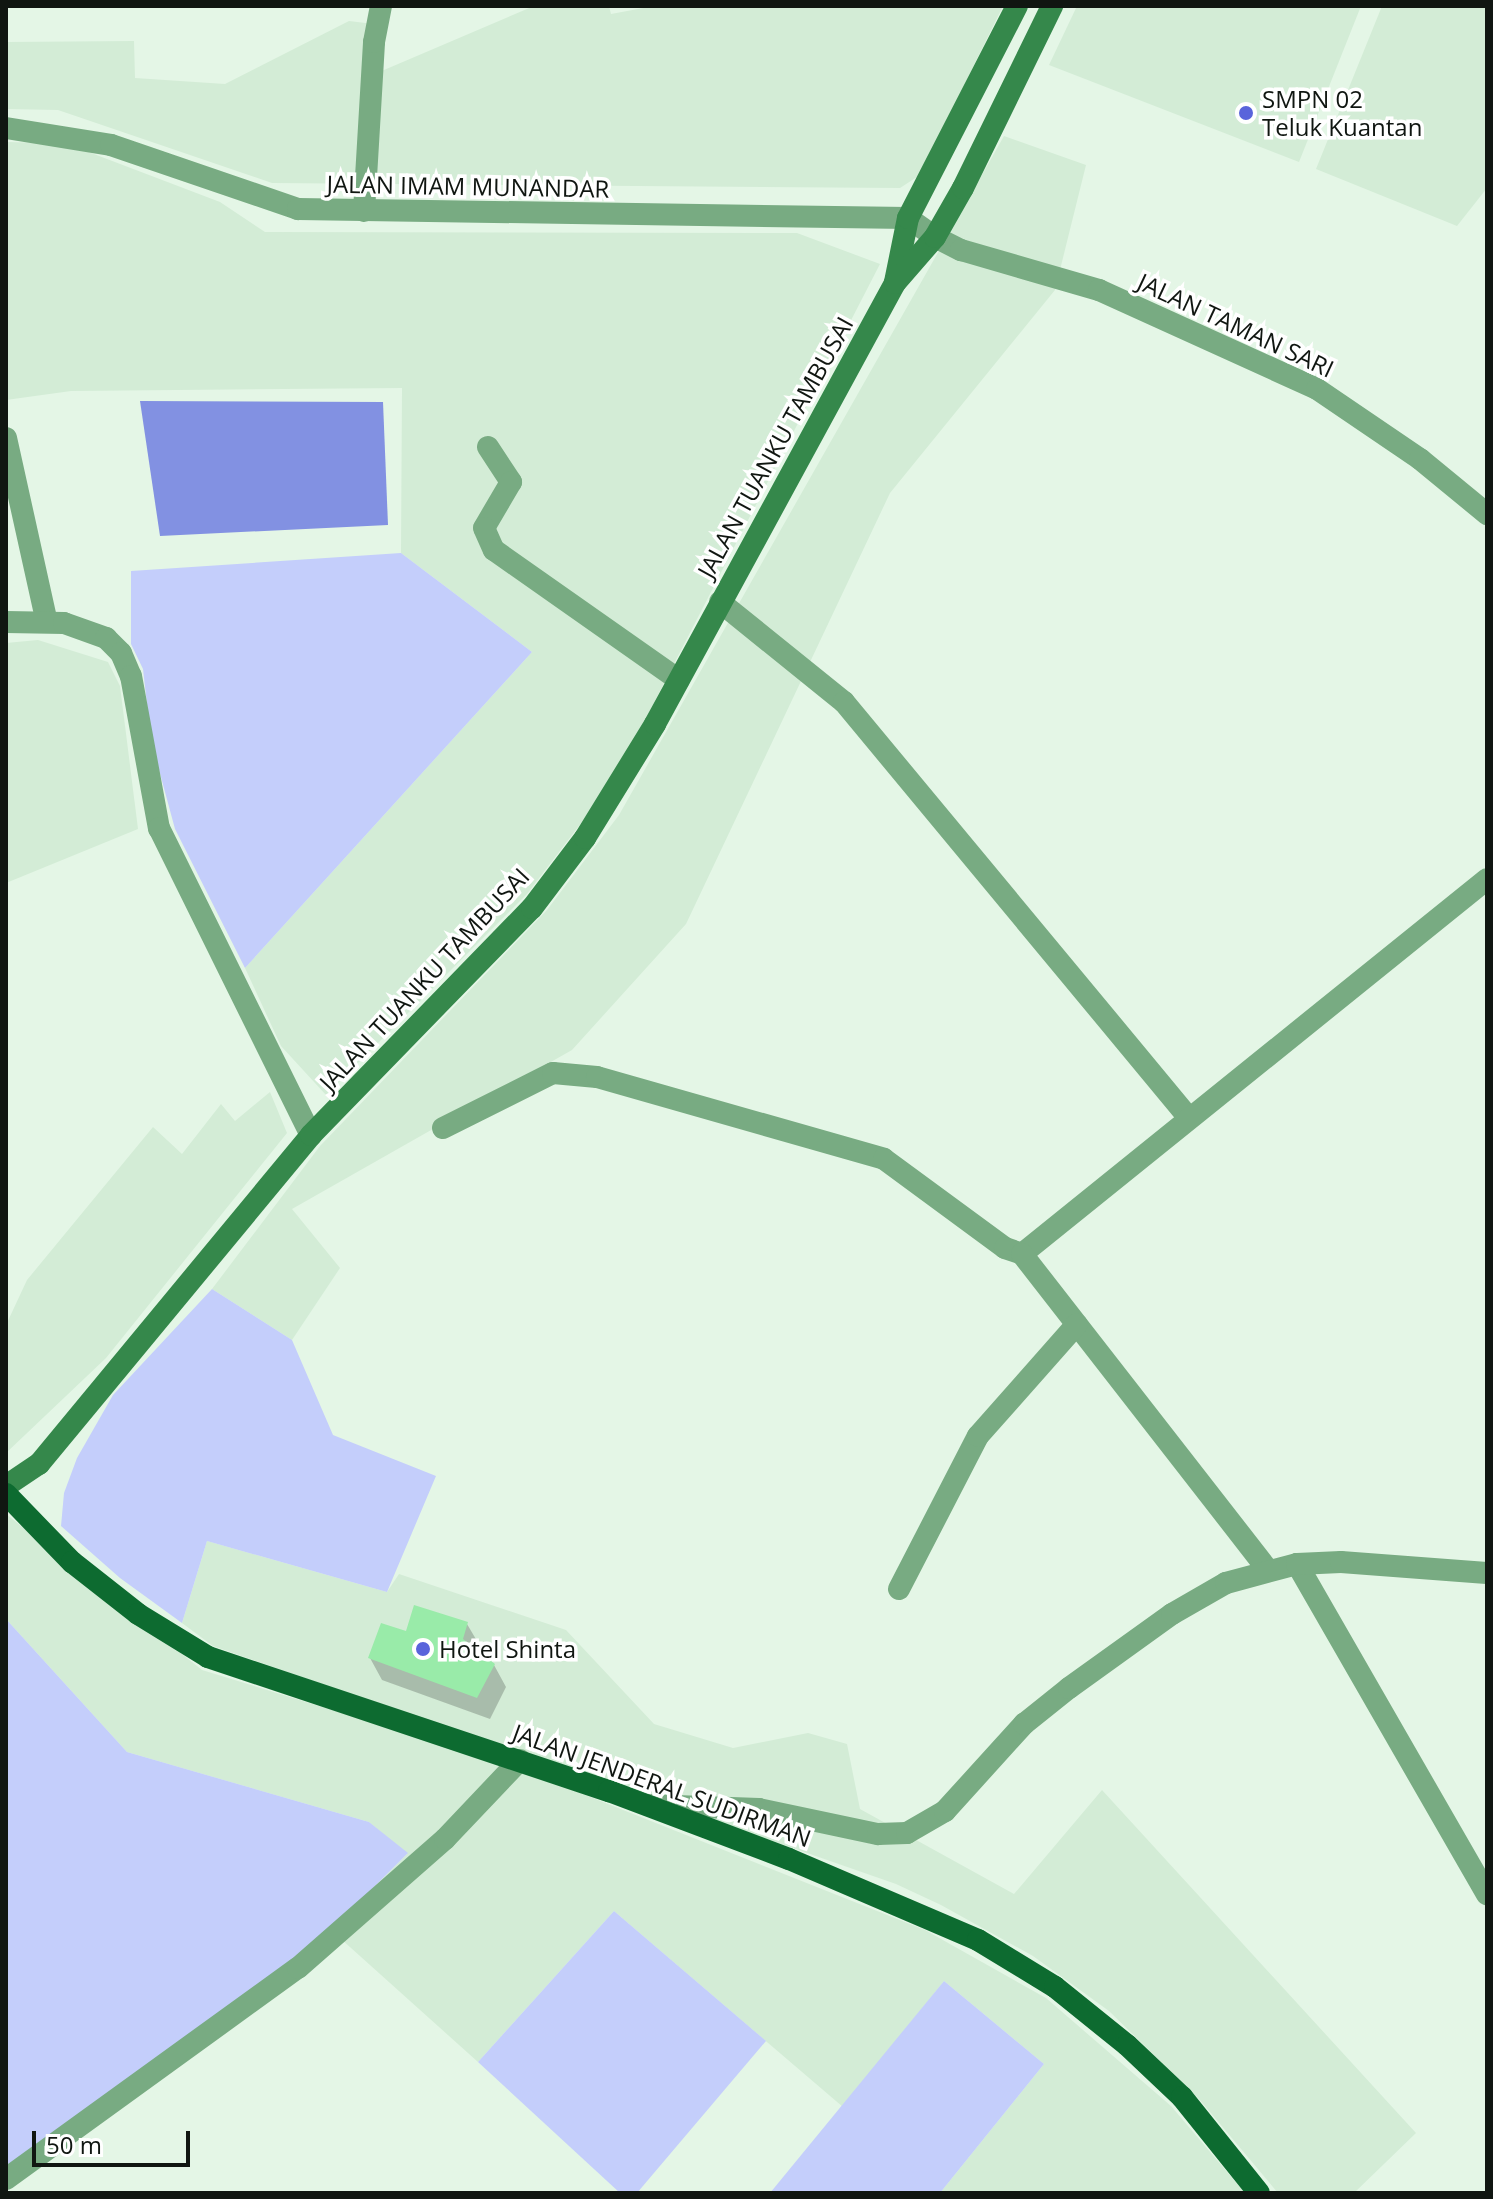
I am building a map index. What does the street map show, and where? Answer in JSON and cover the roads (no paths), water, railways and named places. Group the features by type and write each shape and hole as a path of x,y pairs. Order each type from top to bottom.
{"main road":[{"name":"JALAN TUANKU TAMBUSAI","path":"895,283 908,218 1017,6"},
{"name":"JALAN TUANKU TAMBUSAI","path":"6,1486 39,1464 311,1135 532,908 585,838 679,680 895,283 935,237 1052,6"},
{"name":"JALAN JENDERAL SUDIRMAN","path":"6,1494 72,1562 138,1614 208,1657 646,1805 906,1907 978,1940 1055,1987 1182,2097 1259,2193"}],"street":[{"path":"364,211 375,31 381,6"},
{"name":"JALAN IMAM MUNANDAR","path":"6,128 111,145 298,209 908,218"},
{"path":"908,218 935,237"},
{"name":"JALAN TAMAN SARI","path":"935,237 961,250 1099,290 1317,389 1420,459 1487,514"},
{"path":"6,438 46,619"},
{"path":"488,447 511,482 484,528 494,550 679,680"},
{"path":"720,602 844,702 1189,1118"},
{"path":"6,622 46,619 85,628 121,653 131,676 159,828 311,1135"},
{"path":"1022,1254 1487,879"},
{"path":"443,1128 553,1073 597,1077 884,1159 1005,1248 1022,1254 1268,1570"},
{"path":"899,1589 978,1436 1077,1324"},
{"path":"1297,1564 1487,1894"},
{"path":"646,1805 759,1809 853,1830 907,1833 945,1811 1024,1724 1172,1614 1226,1583 1297,1564 1487,1573"},
{"path":"6,2179 298,1968 445,1839 520,1760"}],"water":[{"path":"140,401 383,402 388,525 160,536"}],"place":[{"name":"SMPN 02 Teluk Kuantan","path":"1246,113"},
{"name":"Hotel Shinta","path":"423,1649"}]}
